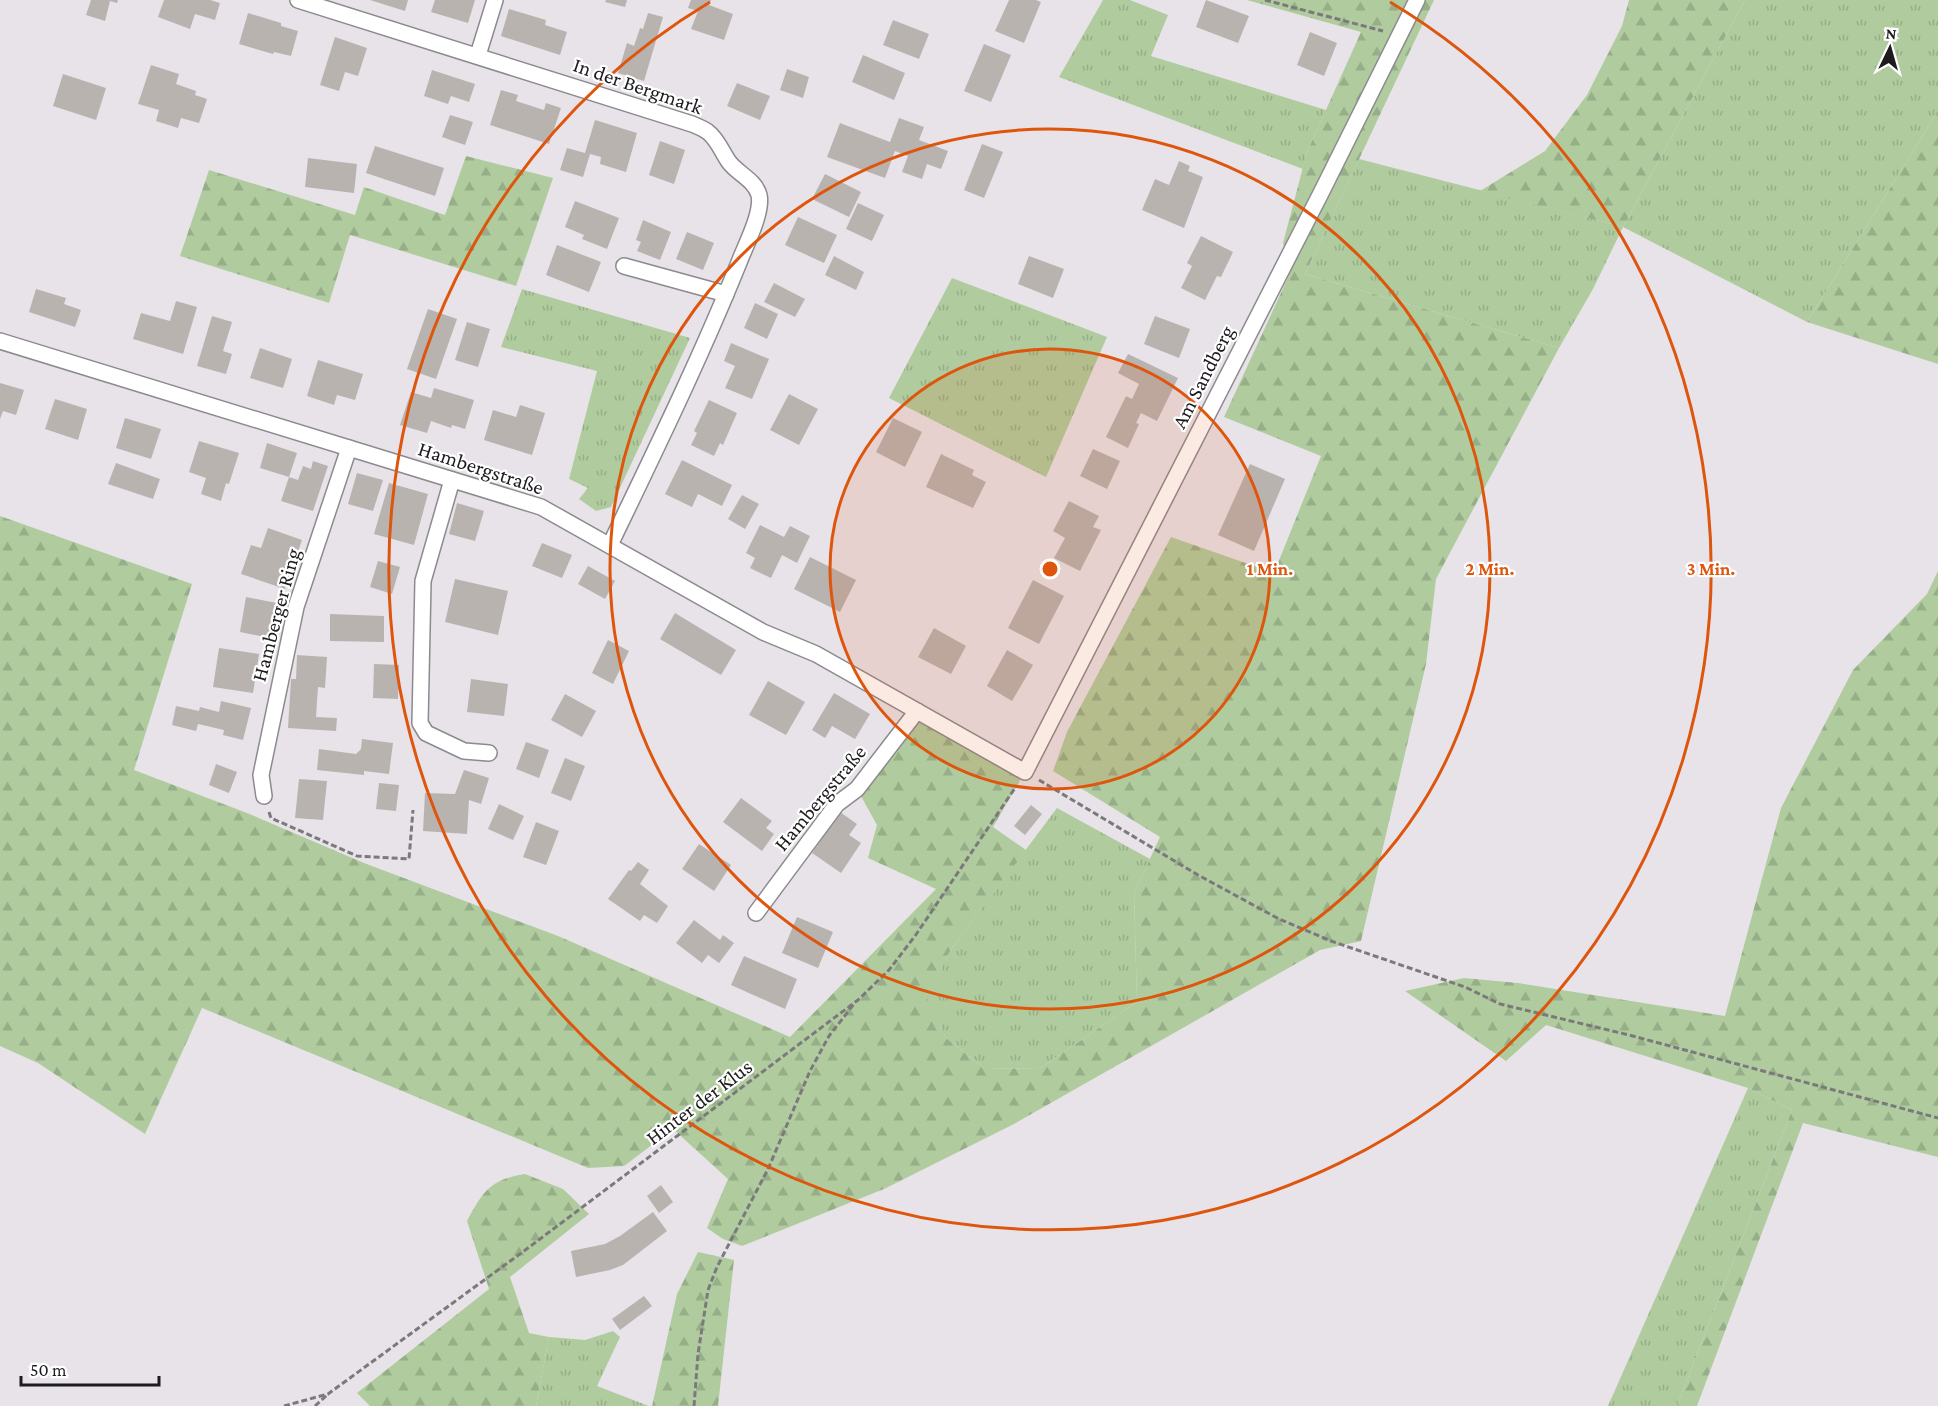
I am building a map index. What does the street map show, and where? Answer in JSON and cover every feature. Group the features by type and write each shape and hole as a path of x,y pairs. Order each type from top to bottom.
{"street":[{"name":"In der Bergmark","path":"298,0 692,123 709,132 729,163 754,185 759,196 759,208 754,225 705,344 610,545"},
{"path":"478,55 495,0"},
{"name":"Am Sandberg","path":"1025,772 1417,0"},
{"path":"624,266 726,294"},
{"name":"Hambergstraße","path":"0,341 541,507 763,633 816,654 1025,772"},
{"name":"Hamberger Ring","path":"264,796 261,776 296,607 349,448"},
{"path":"452,480 423,581 420,723 426,733 464,751 489,753"},
{"name":"Hambergstraße","path":"756,913 837,804 857,789 917,711"}],"path":[{"path":"1265,0 1399,36"},
{"path":"1025,772 1228,892 1279,919 1331,941 1465,987 1500,1004 1641,1038 1938,1118"},
{"name":"Hinter der Klus","path":"315,1406 328,1394 552,1231 858,1000 889,970 915,936 1025,772"},
{"path":"264,796 271,818 357,856 409,859 413,810"},
{"path":"694,1406 698,1354 708,1290 717,1267 768,1169 815,1062 829,1036 858,1000"},
{"name":"Hinter der Klus","path":"284,1406 328,1394"}],"green space":[{"path":"1103,0 1130,0 1168,15 1151,56 1326,110 1307,152 1303,169 1059,77"},
{"path":"1247,0 1434,0 1305,274 1559,348 1436,579 1426,664 1361,941 1320,950 1014,1124 884,1189 742,1246 723,1239 707,1228 728,1179 673,1129 624,1166 588,1168 202,1008 145,1134 38,1063 0,1046 0,516 192,584 134,770 247,813 364,863 558,936 790,1037 936,889 868,858 877,825 857,789 917,711 1025,772 993,827 1026,850 950,951 927,998 946,1038 984,1068 1039,1069 1137,1002 1134,893 1160,837 1053,771 1067,732 1171,537 1274,573 1321,456 1224,417 1291,271 1283,243 1307,152 1361,32"},
{"path":"1629,0 1745,0 1623,227 1480,191 1545,151 1587,95 1622,26"},
{"path":"1745,0 1938,0 1938,111 1807,322 1623,227"},
{"path":"1938,111 1938,364 1807,322"},
{"path":"466,156 553,178 516,286 350,235 329,303 180,256 209,170 355,215 364,187 445,215"},
{"path":"1359,159 1623,227 1593,289 1559,348 1305,274"},
{"path":"952,278 1107,337 1046,477 889,398"},
{"path":"522,289 690,338 611,507 596,511 579,499 588,488 569,479 597,371 501,347"},
{"path":"1938,571 1938,1157 1803,1123 1697,1406 1677,1406 1792,1110 1748,1088 1546,1025 1506,1061 1405,991 1464,978 1518,983 1725,1016 1781,808 1853,670 1927,594"},
{"path":"1057,808 1150,859 1134,893 1137,1002 1039,1069 984,1068 946,1038 926,998 950,951"},
{"path":"1748,1088 1792,1110 1677,1406 1608,1406"},
{"path":"525,1174 563,1189 589,1214 510,1277 529,1333 549,1337 536,1406 370,1406 357,1393 489,1289 467,1221 488,1189 503,1180"},
{"path":"698,1252 734,1260 718,1406 652,1406 677,1294"},
{"path":"613,1331 620,1337 597,1386 649,1406 536,1406 549,1337 585,1340"}],"building":[{"path":"91,0 118,0 117,3 110,1 105,21 86,15"},
{"path":"164,0 210,0 220,3 215,20 195,14 190,29 158,17"},
{"path":"370,0 408,0 405,11"},
{"path":"435,0 475,0 468,23 431,12"},
{"path":"606,0 627,0 625,7 605,2"},
{"path":"691,0 711,0 709,5 733,14 724,40 691,29 698,11 688,8"},
{"path":"1009,0 1041,2 1024,43 995,31"},
{"path":"1206,0 1249,16 1238,43 1196,27"},
{"path":"509,9 546,20 545,25 567,32 560,55 501,36"},
{"path":"248,13 298,31 291,56 274,52 273,54 239,44"},
{"path":"648,13 663,17 644,81 618,73 627,43 634,46"},
{"path":"893,20 929,34 919,59 883,45"},
{"path":"1310,32 1337,43 1324,76 1297,65"},
{"path":"335,37 367,48 358,76 345,72 339,91 320,85"},
{"path":"984,44 1011,55 991,102 964,91"},
{"path":"863,55 905,73 894,100 852,82"},
{"path":"151,65 179,74 176,84 196,91 195,95 207,99 199,123 181,118 178,128 156,121 159,110 138,104"},
{"path":"787,69 809,77 803,98 780,90"},
{"path":"432,70 475,84 469,102 451,96 448,104 424,96"},
{"path":"63,74 106,88 96,120 53,106"},
{"path":"737,83 770,96 760,120 727,106"},
{"path":"501,90 518,95 516,101 544,110 546,103 561,108 549,144 490,125"},
{"path":"450,115 473,122 465,145 442,137"},
{"path":"899,118 924,127 919,140 948,151 941,169 927,164 922,179 902,172 908,156 895,151 885,178 827,157 840,123 890,142"},
{"path":"595,120 637,133 626,172 600,164 601,157 590,154 583,177 560,170 567,148 585,153"},
{"path":"660,141 685,150 674,184 649,175"},
{"path":"982,144 1003,152 984,198 964,190"},
{"path":"375,146 444,168 435,196 366,173"},
{"path":"308,158 357,164 354,193 305,187"},
{"path":"1179,161 1190,166 1188,171 1203,177 1184,228 1142,210 1155,179 1169,185"},
{"path":"825,174 861,192 849,217 812,199"},
{"path":"575,201 619,218 607,249 582,239 584,235 565,227"},
{"path":"858,203 884,215 872,241 846,229"},
{"path":"798,217 837,235 824,263 785,245"},
{"path":"643,220 671,232 660,260 637,251 641,242 636,240"},
{"path":"687,232 714,243 703,270 676,259"},
{"path":"1201,236 1233,252 1221,277 1217,276 1205,300 1181,288 1192,266 1187,263"},
{"path":"557,245 601,262 589,292 546,275"},
{"path":"834,256 864,272 856,290 825,275"},
{"path":"1029,256 1064,269 1053,298 1018,284"},
{"path":"774,283 805,299 795,317 764,302"},
{"path":"36,289 66,298 64,304 81,310 75,327 29,312"},
{"path":"176,301 197,307 183,354 133,339 141,313 170,321"},
{"path":"755,303 778,314 767,339 744,328"},
{"path":"428,309 457,319 436,379 407,369"},
{"path":"212,316 232,322 223,351 232,354 226,374 197,366"},
{"path":"1155,316 1190,329 1179,358 1144,344"},
{"path":"467,322 490,329 478,367 455,360"},
{"path":"731,343 769,359 752,399 725,388 735,366 724,361"},
{"path":"260,348 292,359 283,388 250,378"},
{"path":"1128,354 1178,378 1157,421 1141,413 1136,423 1139,424 1128,448 1106,437 1126,396 1132,399 1139,384 1118,373"},
{"path":"318,360 363,374 355,400 337,395 334,405 307,396"},
{"path":"0,383 24,390 16,415 3,411 0,419"},
{"path":"434,388 474,400 465,429 452,425 451,428 431,421 427,433 400,425 411,392 431,398"},
{"path":"789,394 818,409 799,445 770,430"},
{"path":"55,399 87,409 78,440 45,429"},
{"path":"709,400 737,413 723,445 720,443 714,456 691,445 697,433 694,431"},
{"path":"520,405 545,413 532,455 484,440 493,410 516,417"},
{"path":"125,418 161,429 151,459 116,448"},
{"path":"893,418 922,432 905,467 876,452"},
{"path":"199,441 239,453 221,501 201,494 206,478 189,472"},
{"path":"267,443 297,453 289,477 260,468"},
{"path":"1093,449 1120,461 1107,489 1080,476"},
{"path":"941,454 974,470 972,475 986,482 973,508 926,487"},
{"path":"682,460 732,485 722,506 698,494 692,507 665,494"},
{"path":"313,461 328,466 313,511 281,501 289,477 298,480 303,466 311,469"},
{"path":"116,463 160,479 153,499 108,484"},
{"path":"1250,464 1285,479 1254,551 1218,535"},
{"path":"357,473 383,480 373,511 348,504"},
{"path":"389,483 428,494 414,545 374,534"},
{"path":"742,495 759,504 745,529 728,519"},
{"path":"1069,501 1099,516 1093,527 1101,530 1080,571 1054,558 1065,538 1053,531"},
{"path":"457,503 484,511 475,541 449,534"},
{"path":"760,525 784,537 790,526 810,536 797,563 782,555 771,578 750,568 755,558 746,553"},
{"path":"268,528 302,540 285,589 241,574 251,545 261,548"},
{"path":"542,543 572,555 562,578 532,566"},
{"path":"810,557 856,580 840,612 794,589"},
{"path":"378,561 400,567 392,594 370,587"},
{"path":"588,566 615,581 605,599 578,584"},
{"path":"455,579 508,591 498,635 445,622"},
{"path":"1033,580 1064,596 1039,644 1008,628"},
{"path":"246,597 277,603 270,638 240,632"},
{"path":"675,613 736,650 721,675 660,639"},
{"path":"330,614 384,616 384,642 330,641"},
{"path":"934,628 966,646 951,674 918,657"},
{"path":"608,640 629,651 613,684 592,673"},
{"path":"219,648 259,654 253,693 213,687"},
{"path":"1007,650 1033,665 1012,701 987,686"},
{"path":"297,655 327,657 325,688 318,687 316,717 337,718 336,731 288,728 291,679 296,679"},
{"path":"374,664 399,665 398,699 373,698"},
{"path":"471,679 508,684 504,716 467,712"},
{"path":"768,681 805,702 786,735 749,715"},
{"path":"834,693 870,714 855,739 832,726 825,738 812,730"},
{"path":"565,694 596,711 582,737 551,720"},
{"path":"221,701 251,708 243,740 223,735 224,730 198,724 196,731 172,725 176,706 199,711 200,707 219,712"},
{"path":"362,739 393,743 389,774 364,771 364,775 317,770 319,749 356,754 361,749"},
{"path":"526,742 549,750 539,778 516,769"},
{"path":"565,758 585,766 571,801 551,793"},
{"path":"216,764 237,772 229,793 209,785"},
{"path":"464,770 489,778 481,804 469,800 467,834 423,831 425,793 455,794"},
{"path":"299,779 327,781 323,820 295,818"},
{"path":"379,783 399,785 396,811 376,809"},
{"path":"741,798 772,821 766,828 774,834 762,851 723,822"},
{"path":"499,804 524,816 513,840 488,829"},
{"path":"1031,805 1042,814 1025,835 1014,826"},
{"path":"840,812 857,824 849,835 861,843 841,873 812,853"},
{"path":"536,822 559,831 546,865 523,857"},
{"path":"699,844 731,865 714,891 682,869"},
{"path":"638,862 649,870 640,884 668,906 657,923 644,915 640,921 608,899 629,870 631,871"},
{"path":"797,917 833,932 818,968 782,953"},
{"path":"694,920 720,940 723,935 734,943 719,963 708,955 702,963 676,943"},
{"path":"744,956 797,979 785,1009 731,985"},
{"path":"661,1185 673,1202 659,1213 647,1196"},
{"path":"653,1212 667,1231 623,1265 576,1277 571,1251 605,1244"},
{"path":"644,1296 652,1306 620,1330 612,1319"}]}
